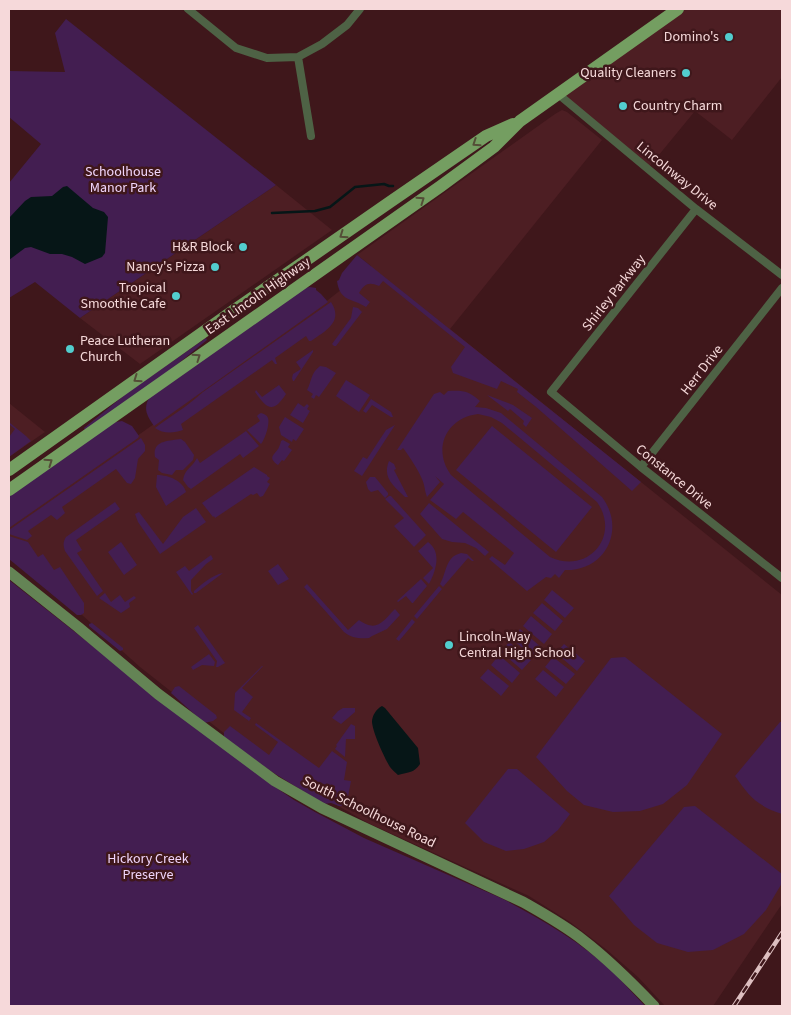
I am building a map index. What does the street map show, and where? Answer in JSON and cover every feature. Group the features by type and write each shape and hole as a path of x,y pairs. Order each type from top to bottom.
{"main road":[{"name":"East Lincoln Highway","path":"9,490 448,181 494,147 520,121 678,9"},
{"name":"East Lincoln Highway","path":"9,470 412,186 486,136 520,121"}],"street":[{"path":"188,9 236,48 267,58 298,57 322,44 347,25 360,9"},
{"path":"298,57 311,136"},
{"name":"Lincolnway Drive","path":"558,94 696,209 782,275"},
{"name":"Shirley Parkway","path":"552,392 696,209"},
{"name":"Herr Drive","path":"640,467 782,288"},
{"name":"Constance Drive","path":"552,392 640,467 782,578"},
{"name":"South Schoolhouse Road","path":"9,572 158,694 275,781 322,808 523,902 544,914 601,954 654,1006"}],"shaded area":[{"path":"681,9 782,9 782,77 732,140 695,111 649,167 561,94"},
{"name":"Lincoln-Way Central High School","path":"562,110 602,140 450,329 782,595 782,904 713,1006 665,1006 638,977 607,950 570,922 529,896 368,823 258,760 140,667 62,597 9,545 9,527 323,304 371,266 357,255"},
{"path":"276,185 332,230 140,364 80,318"},
{"path":"67,186 93,208 104,212 108,217 105,253 102,257 85,264 72,257 62,254 50,254 31,247 25,248 9,260 9,218 31,197 52,196"},
{"path":"9,403 45,432 9,457"},
{"path":"382,706 418,748 420,764 413,771 398,775 391,768 385,757 372,722 375,713"}],"green space":[{"name":"Schoolhouse Manor Park","path":"66,19 276,185 80,318 35,282 9,298 9,183 41,144 9,117 9,71 65,72 55,33"},
{"path":"357,255 641,482 632,491 517,392 518,389 501,381 497,389 453,373 451,367 465,347 383,281 379,286 365,285 359,293 370,302 366,307 344,296 337,281"},
{"path":"305,288 316,288 328,302 154,426 147,412 146,406 149,398"},
{"path":"331,302 335,315 334,320 322,334 311,341 306,336 275,358 277,364 272,360 181,424 183,430 169,432 155,428 203,392"},
{"path":"353,307 358,308 362,312 336,346 334,346 332,344 351,318"},
{"path":"206,338 207,340 168,372 85,430 84,428 127,393"},
{"path":"313,350 313,352 293,381 293,374 301,369 296,362"},
{"path":"320,366 336,373 319,397 316,395 314,399 311,397 313,394 307,390 313,375"},
{"path":"346,380 370,395 359,412 336,396"},
{"path":"279,385 286,394 274,407 270,407 263,402 255,392 256,390 262,397"},
{"path":"448,391 466,392 480,401 475,407 501,413 602,497 609,509 612,534 608,546 601,556 591,564 565,570 559,578 555,574 551,578 546,577 527,591 489,559 492,556 505,565 514,553 463,512 456,519 430,500 444,484 435,476 440,482 427,497 423,481 412,460 403,448 397,450 434,394 440,392 444,395","holes":["478,414 491,417 502,423 597,502 603,515 605,527 603,539 597,549 588,556 577,561 564,561 550,557 451,475 445,465 443,455 445,436 450,428 467,417"]},
{"path":"487,395 513,405 532,418 526,427 523,424 524,421 510,409 508,411"},
{"path":"371,399 391,412 393,417 372,405 366,413 363,411"},
{"path":"298,403 304,407 307,404 309,406 307,409 310,411 303,423 290,415"},
{"path":"261,413 267,416 268,424 261,444 247,430 260,421 257,416"},
{"path":"285,417 304,429 296,441 293,439 292,442 281,435 279,427"},
{"path":"122,421 132,426 139,436 138,438 9,528 9,496 110,425"},
{"path":"10,423 31,441 9,457 9,437 15,429"},
{"path":"395,425 362,476 354,471 363,457 367,459 386,430"},
{"path":"492,426 592,507 556,552 456,470"},
{"path":"246,431 259,446 243,458 240,454 191,489 188,487 183,480 184,476 197,458 200,463"},
{"path":"141,438 145,445 145,451 138,459 135,478 131,484 127,483 116,469 62,507 65,513 57,520 51,515 28,531 32,536 27,540 9,534 9,530"},
{"path":"181,439 194,455 193,460 183,470 176,470 172,475 162,473 158,470 159,460 155,457 156,447 162,442"},
{"path":"283,440 290,444 288,447 292,450 284,461 282,460 278,465 273,461 272,457"},
{"path":"389,461 394,464 396,469 394,470 408,497 405,497 390,481 387,472"},
{"path":"254,467 270,478 267,482 270,484 263,496 260,497 257,493 251,494 215,518 213,517 202,503"},
{"path":"157,475 175,479 186,492 166,506 156,487"},
{"path":"370,477 375,477 388,493 385,498 378,490 371,492 368,489 366,482"},
{"path":"389,496 426,535 414,547 394,526 404,518 385,499"},
{"path":"115,502 120,509 76,540 82,550 77,553 103,591 97,596 65,551 64,542 66,537"},
{"path":"429,503 489,552 485,556 476,548 465,543 442,539 420,514"},
{"path":"196,508 206,522 160,554 138,522 135,514 139,512 163,544 183,517"},
{"path":"9,536 28,542 38,557 43,554 54,570 60,567 84,603 84,613 77,615 9,559"},
{"path":"121,542 137,565 124,575 108,552"},
{"path":"428,542 435,551 436,556 434,573 429,584 423,578 433,568 418,551"},
{"path":"461,553 467,554 474,561 468,558 443,587 440,584 449,561"},
{"path":"211,555 213,559 191,580 192,595 176,572 185,566 189,571"},
{"path":"278,564 289,579 278,585 268,571"},
{"path":"223,573 196,593 194,593 207,580"},
{"path":"421,579 427,586 413,603 406,596 397,601"},
{"name":"Hickory Creek Preserve","path":"9,580 184,718 294,800 364,838 503,899 546,923 601,961 645,1006 9,1006"},
{"path":"307,584 348,630 359,620 365,624 379,624 395,609 400,615 387,629 369,638 353,637 344,632 304,587"},
{"path":"439,586 442,589 417,619 414,616"},
{"path":"552,590 574,608 565,618 544,600"},
{"path":"105,593 111,602 120,595 125,602 134,596 136,598 129,603 130,607 121,613 99,598"},
{"path":"542,603 563,621 555,631 533,613"},
{"path":"531,616 552,634 544,644 523,626"},
{"path":"412,619 415,622 399,641 396,639"},
{"path":"92,623 123,648 123,650 120,651 89,626"},
{"path":"198,625 225,663 216,667 217,661 194,628"},
{"path":"520,629 541,647 533,657 512,639"},
{"path":"509,642 531,660 522,670 501,652"},
{"path":"564,644 585,661 577,671 556,653"},
{"path":"209,654 215,662 214,666 202,665 193,670 191,667"},
{"path":"499,655 520,673 512,683 491,665"},
{"path":"553,657 575,674 566,684 545,667"},
{"path":"625,657 722,734 687,785 663,804 640,811 613,812 584,805 567,791 536,757 611,658"},
{"path":"262,666 242,688 253,697 242,712 251,718 249,721 234,710 235,693"},
{"path":"488,669 509,686 501,696 480,678"},
{"path":"543,670 564,687 556,697 535,679"},
{"path":"179,686 216,715 217,718 204,723 171,693 175,687"},
{"path":"343,708 355,708 355,712 341,724 332,718"},
{"path":"780,722 782,722 782,814 766,808 754,800 735,776"},
{"path":"256,723 319,768 332,751 347,762 344,780 351,781 347,802 341,806 331,803 324,804 269,770 224,737 224,732 230,726 269,755 278,742 255,725"},
{"path":"351,724 355,726 355,739 346,739 345,757 335,749"},
{"path":"508,769 517,769 570,814 558,830 544,842 524,849 506,851 484,842 465,823"},
{"path":"695,806 782,874 782,883 766,910 744,934 713,950 688,952 657,943 634,925 609,896 684,807"}],"waterway":[{"path":"272,213 315,211 330,207 355,187 384,184 393,186"}],"railway":[{"path":"734,1006 782,933"}],"place":[{"name":"Domino's","path":"729,37"},
{"name":"Quality Cleaners","path":"686,73"},
{"name":"Country Charm","path":"623,106"},
{"name":"H&R Block","path":"243,247"},
{"name":"Nancy's Pizza","path":"215,267"},
{"name":"Tropical Smoothie Cafe","path":"176,296"},
{"name":"Peace Lutheran Church","path":"70,349"},
{"name":"Lincoln-Way Central High School","path":"449,645"}]}
